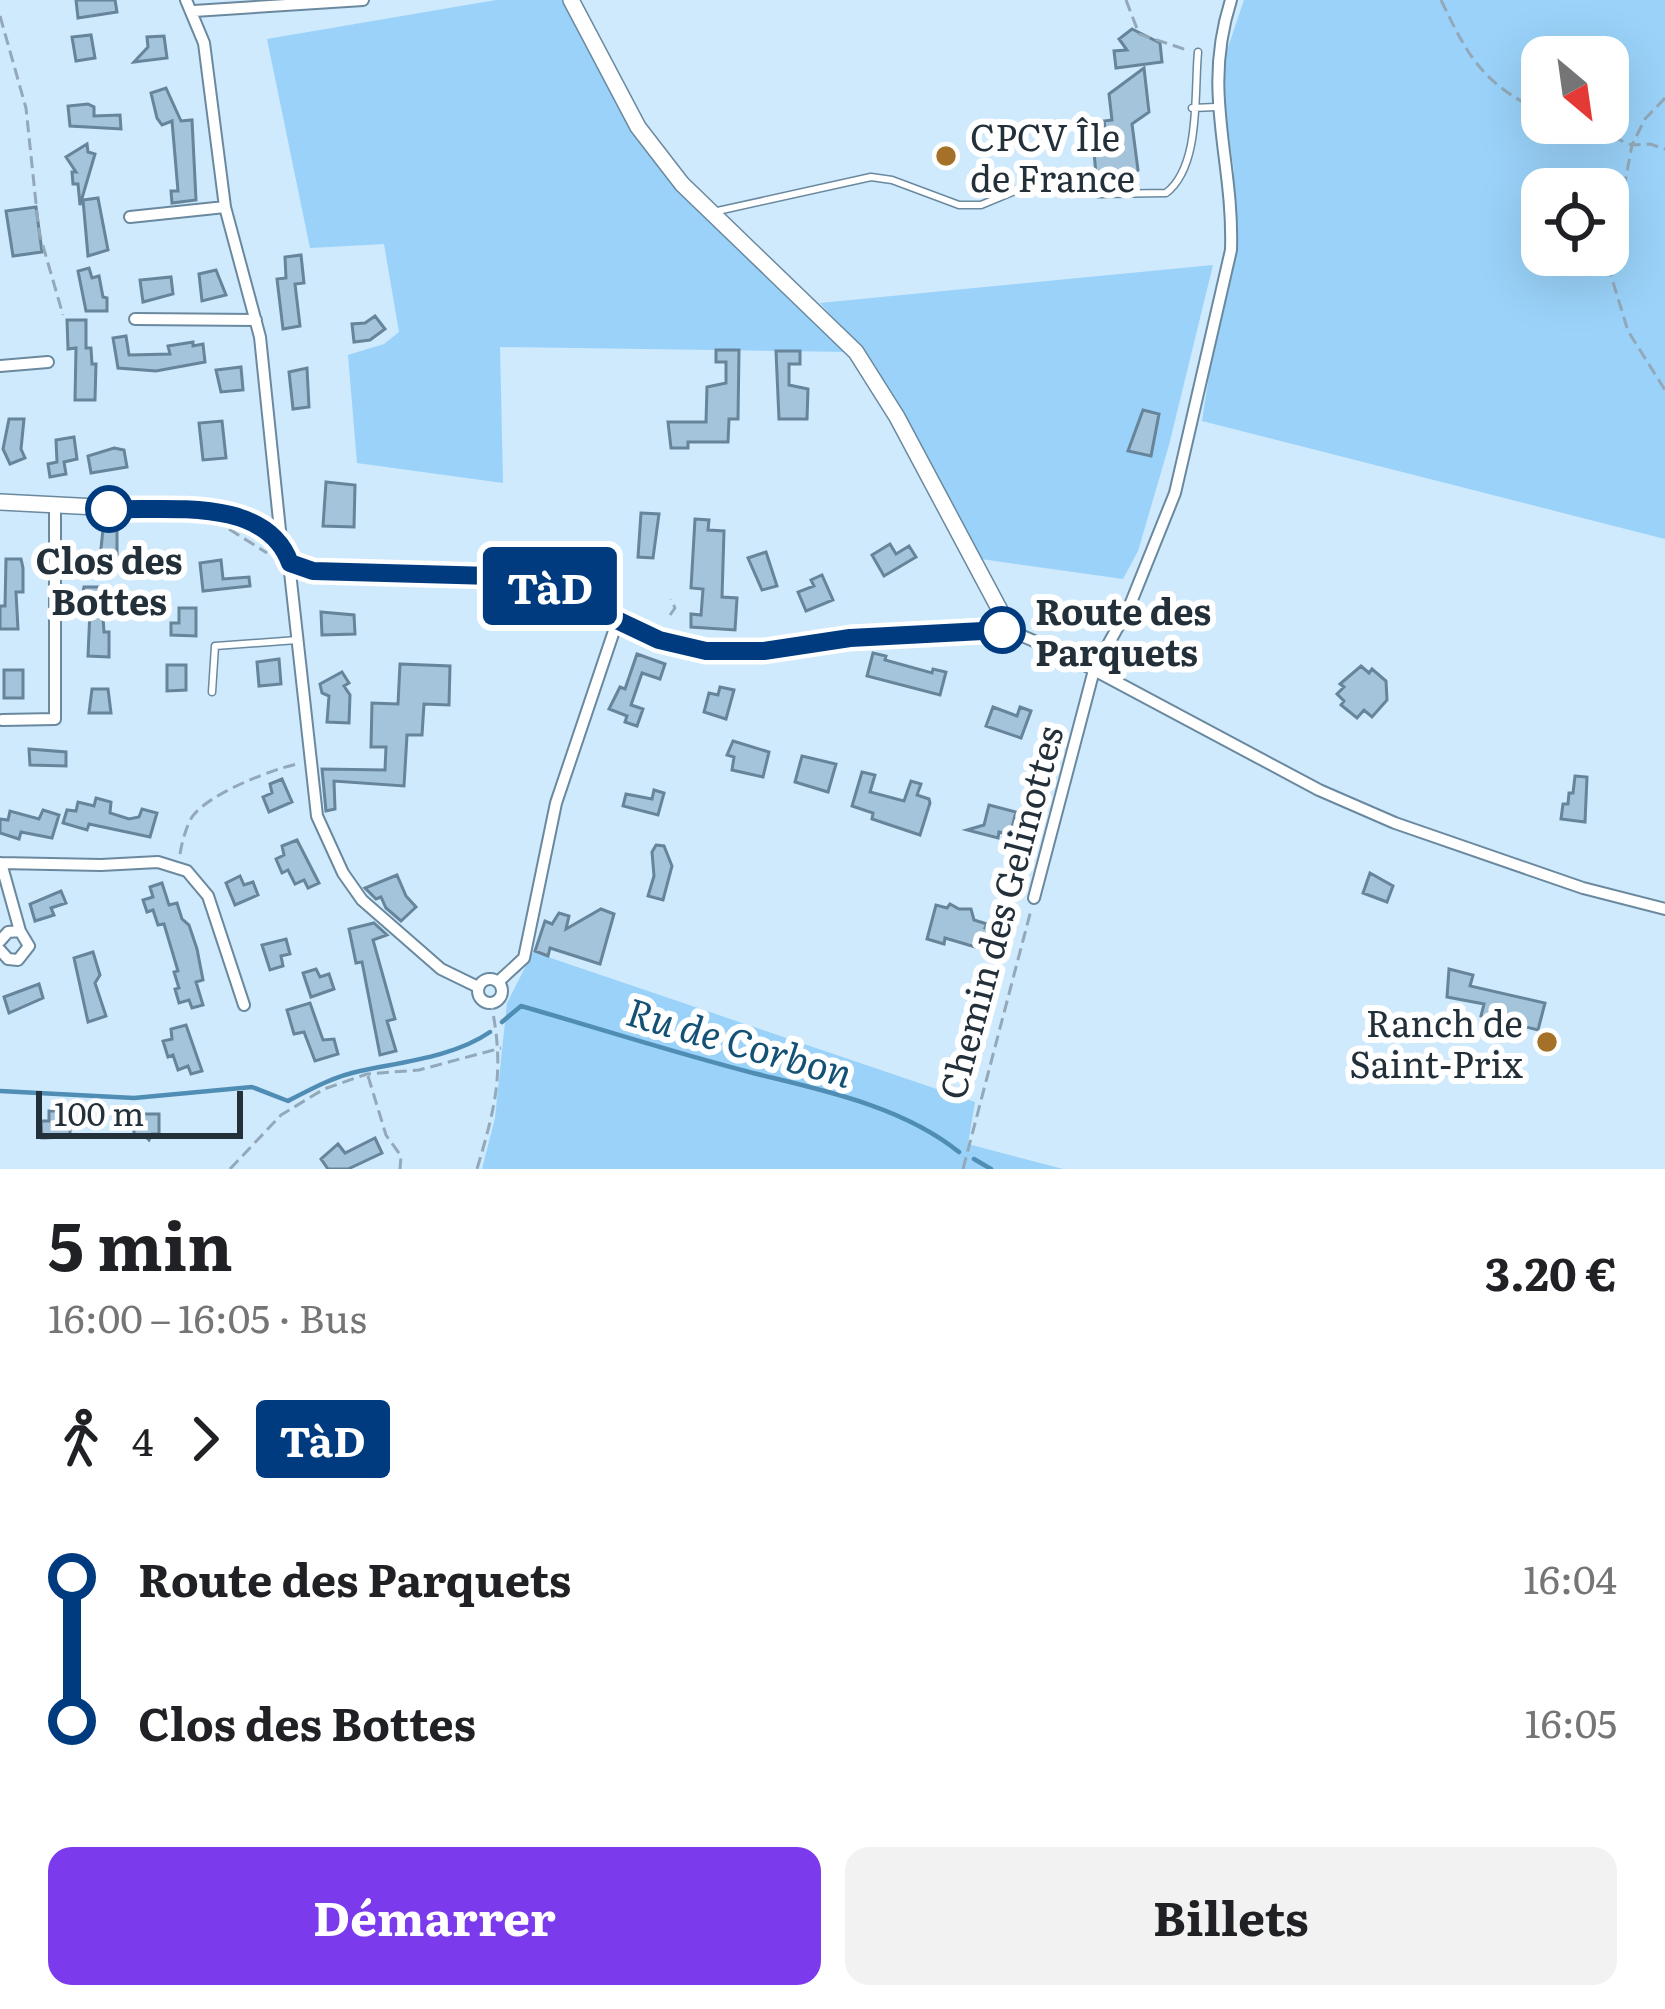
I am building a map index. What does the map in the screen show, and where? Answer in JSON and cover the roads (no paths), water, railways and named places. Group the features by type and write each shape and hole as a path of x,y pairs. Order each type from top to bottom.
{"main road":[{"path":"0,502 202,513 248,520 281,540 290,563 313,571 526,577 678,646 736,652 850,638 1011,631 907,436 856,352 710,212 638,128 571,0"}],"street":[{"path":"281,540 256,320 225,207 204,44 190,6 363,0"},
{"name":"Chemin des Gelinottes","path":"1034,898 1094,670 1130,605 1175,493 1231,250 1232,213 1216,107 1217,59 1231,0"},
{"path":"130,217 225,207"},
{"path":"135,320 256,320"},
{"path":"0,366 48,362"},
{"path":"2,720 55,719 55,506"},
{"path":"290,563 316,816 343,873 362,900 441,969 478,987"},
{"path":"498,982 524,958 556,802 617,622"},
{"path":"1011,631 1395,823 1583,888 1665,909"},
{"path":"20,932 8,932 0,946 8,959 22,958 29,946 20,932 1,862 158,862 177,867 193,877 208,896 244,1005"},
{"path":"478,987 487,979 498,982"},
{"path":"478,987 480,999 491,1004 501,997 498,982"}],"lane":[{"path":"710,212 871,177 958,205 981,205 1047,182 1099,194 1166,193 1185,174 1198,52"},
{"path":"1192,108 1216,107"},
{"path":"212,692 215,646 297,640"}],"waterway":[{"name":"Ru de Corbon","path":"502,1022 521,1006 833,1093 887,1111 959,1152"},
{"name":"Ru de Corbon","path":"0,1091 134,1098 252,1087 288,1101 341,1076 444,1053 490,1032"},
{"name":"Ru de Corbon","path":"974,1159 991,1169"}],"place":[{"name":"CPCV Île de France","path":"946,156"},
{"name":"Clos des Bottes","path":"109,509"},
{"name":"Route des Parquets","path":"1002,630"},
{"name":"Ranch de Saint-Prix","path":"1547,1042"}]}
